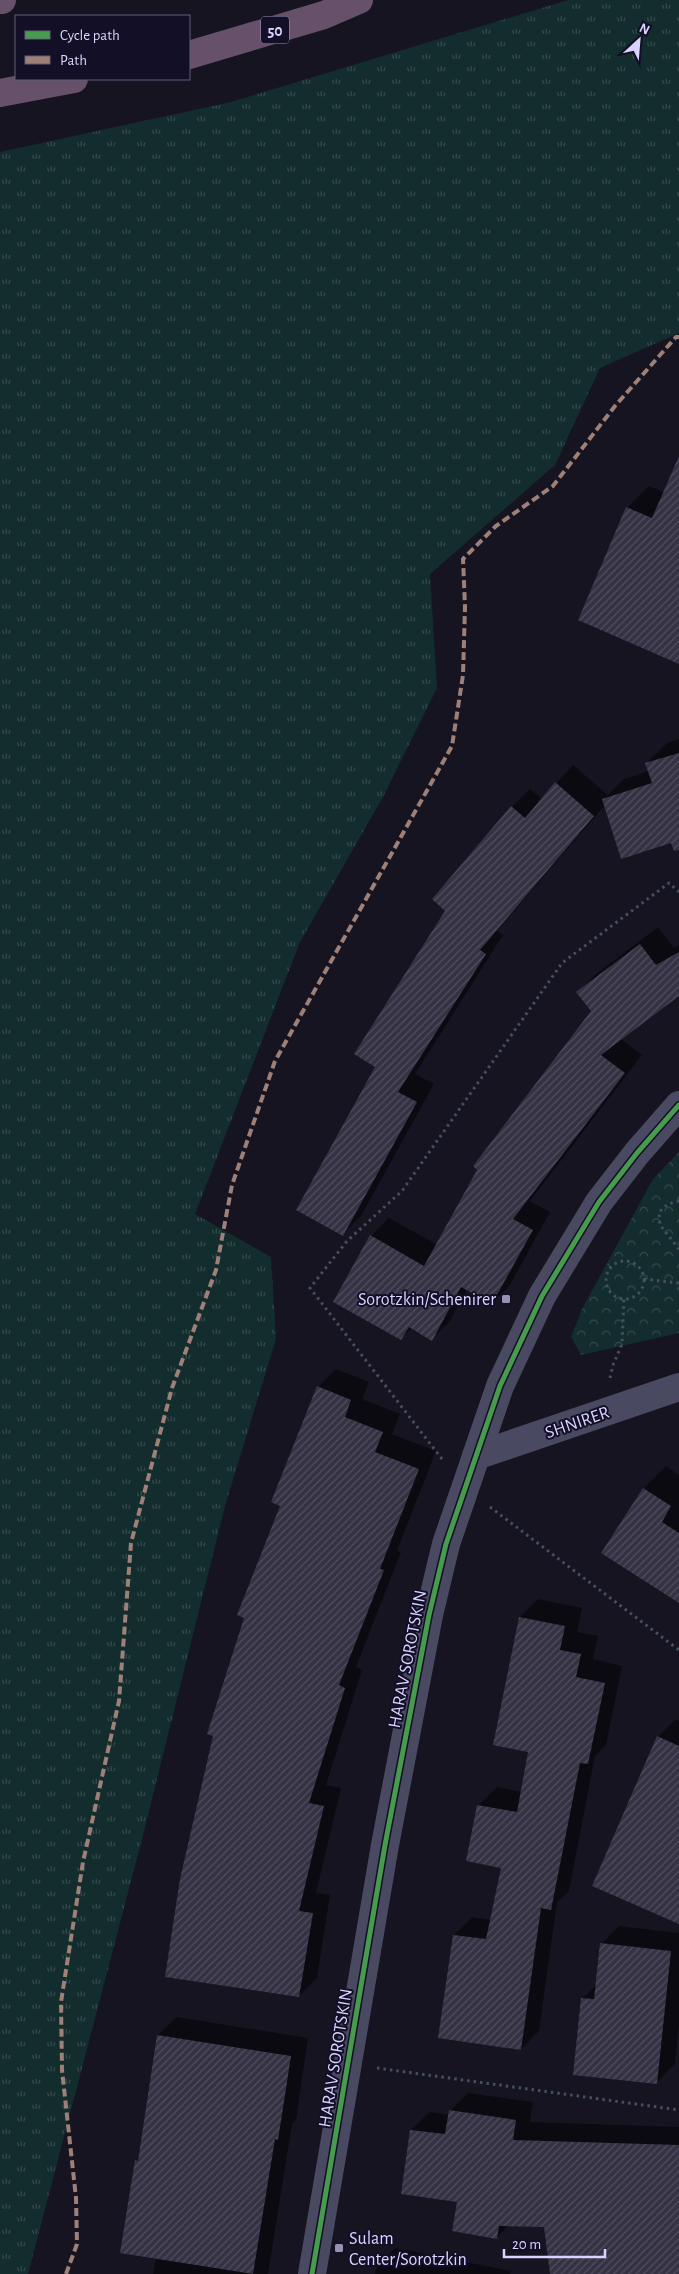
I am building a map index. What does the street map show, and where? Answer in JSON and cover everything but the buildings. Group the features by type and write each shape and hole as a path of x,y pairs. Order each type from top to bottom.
{"highway":[{"name":"50","path":"190,55 324,15 359,0"},
{"path":"0,93 69,80"}],"street":[{"name":"HARAV SOROTSKIN","path":"312,2274 384,1845 429,1615 446,1544 500,1386 542,1296 599,1202 637,1152 679,1106"},
{"name":"SHNIRER","path":"476,1456 679,1387"}],"path":[{"path":"679,892 669,883 562,963 402,1191 347,1241 310,1288 465,1488 679,1650"},
{"path":"679,1201 668,1204 659,1212 660,1225 679,1249"},
{"path":"622,1261 634,1263 640,1267 644,1279 640,1291 631,1298 624,1298 617,1297 610,1291 606,1278 610,1268 622,1261"},
{"path":"644,1279 679,1283"},
{"path":"610,1411 609,1383 613,1365 622,1344 624,1298"},
{"path":"348,2064 679,2110"}],"green space":[{"path":"568,0 679,0 679,333 600,368 555,465 430,574 437,688 383,797 300,942 195,1214 271,1257 276,1339 225,1506 142,1839 28,2274 0,2274 0,152 231,102"},
{"path":"679,1152 679,1333 581,1355 571,1337 582,1309 653,1179"}],"marked path":[{"path":"66,2274 77,2244 76,2198 62,2070 61,2002 83,1862 119,1701 131,1543 172,1388 216,1270 232,1185 275,1061 452,746 463,675 465,607 463,559 496,526 553,486 615,406 676,337 679,337"}],"cycle path":[{"path":"312,2274 385,1845 429,1615 446,1544 500,1386 542,1296 599,1202 637,1153 679,1105"}],"place":[{"name":"Sorotzkin/Schenirer","path":"506,1299"},
{"name":"Sulam Center/Sorotzkin","path":"339,2248"}]}
